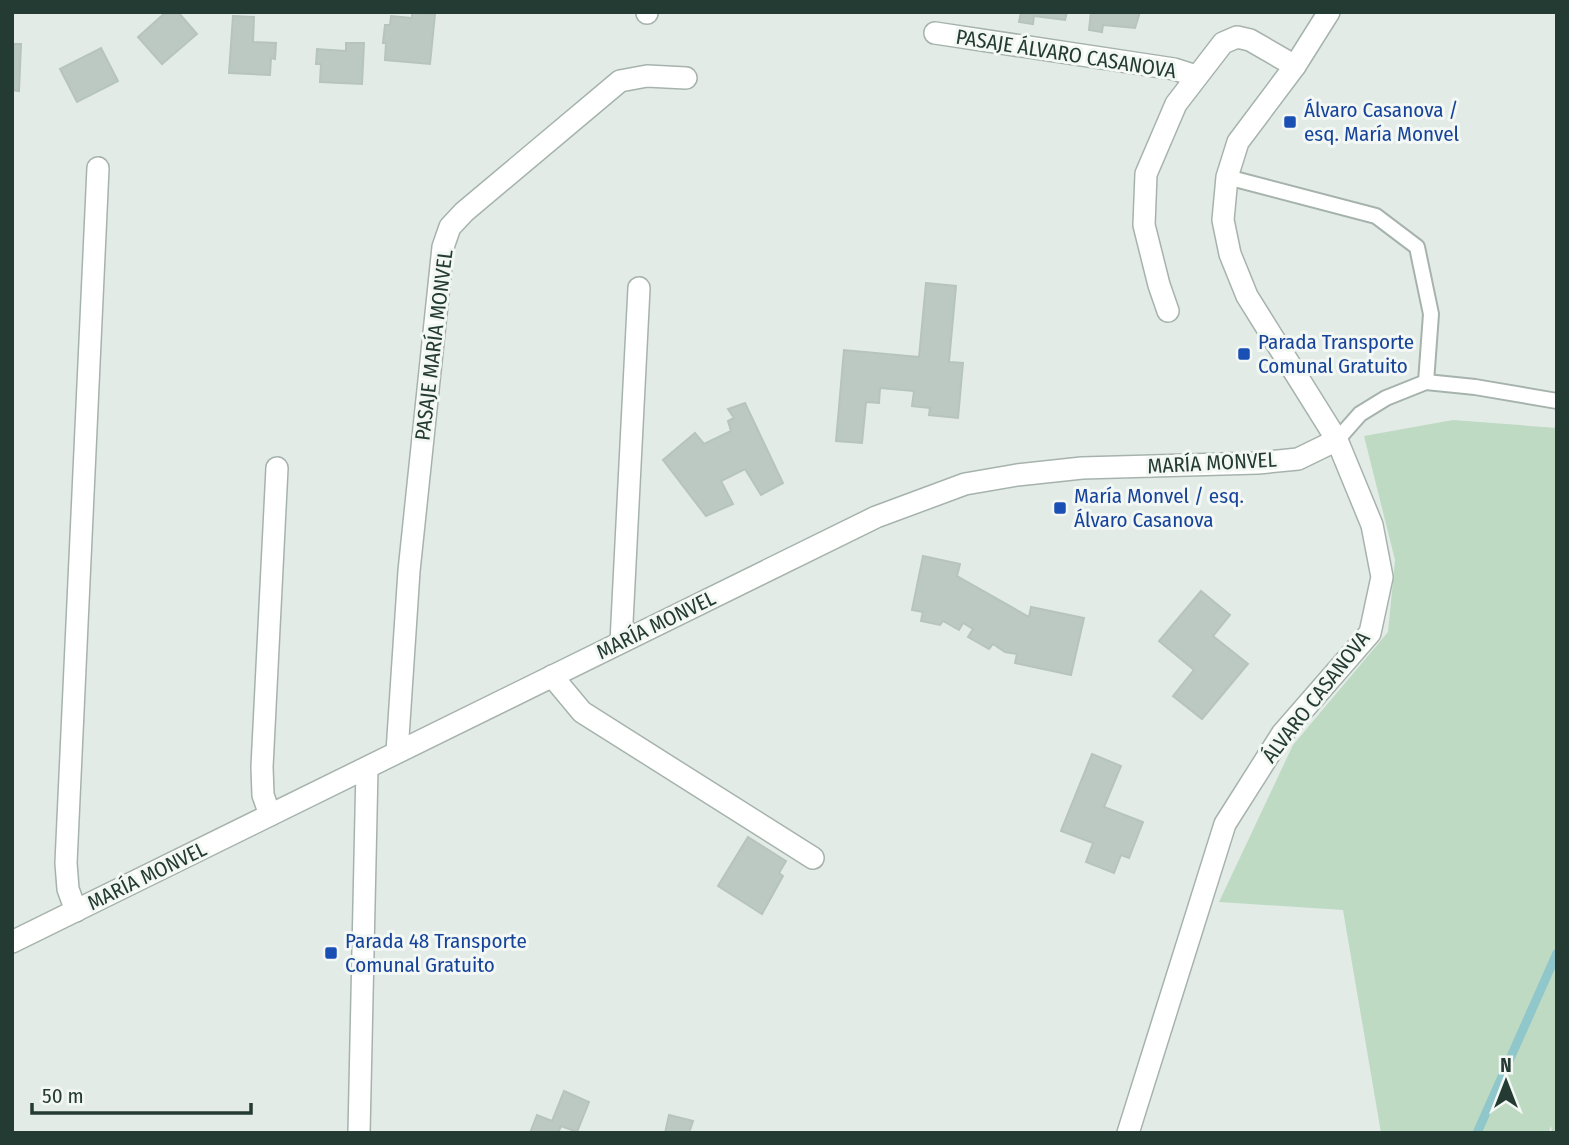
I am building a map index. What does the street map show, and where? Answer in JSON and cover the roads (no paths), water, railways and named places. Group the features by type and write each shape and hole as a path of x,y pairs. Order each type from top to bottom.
{"street":[{"name":"ÁLVARO CASANOVA","path":"1128,1133 1225,824 1282,734 1370,633 1382,577 1371,524 1337,440 1247,296 1230,254 1223,220 1227,177 1238,142 1296,66 1329,12"},
{"name":"PASAJE ÁLVARO CASANOVA","path":"935,33 1174,69 1196,76"},
{"name":"PASAJE ÁLVARO CASANOVA","path":"1168,311 1144,225 1146,174 1176,104 1223,43 1237,37 1250,40 1296,66"},
{"name":"PASAJE MARÍA MONVEL","path":"397,752 409,571 443,247 450,227 464,212 620,81 648,76 686,78"},
{"path":"76,911 68,889 66,863 98,168"},
{"path":"621,642 639,288"},
{"name":"MARÍA MONVEL","path":"12,942 876,517 965,484 1017,475 1082,468 1258,463 1298,458 1337,440"},
{"path":"270,816 263,795 262,767 277,468"},
{"path":"552,676 582,712 813,858"},
{"path":"359,1133 366,768"}],"lane":[{"path":"1227,177 1376,216 1417,247 1431,314 1426,382"},
{"path":"1337,440 1360,414 1386,398 1426,382 1557,401"}],"waterway":[{"path":"1477,1133 1557,953"}],"place":[{"name":"Álvaro Casanova / esq. María Monvel","path":"1290,122"},
{"name":"Parada Transporte Comunal Gratuito","path":"1244,354"},
{"name":"María Monvel / esq. Álvaro Casanova","path":"1060,508"},
{"name":"Parada 48 Transporte Comunal Gratuito","path":"331,953"}]}
